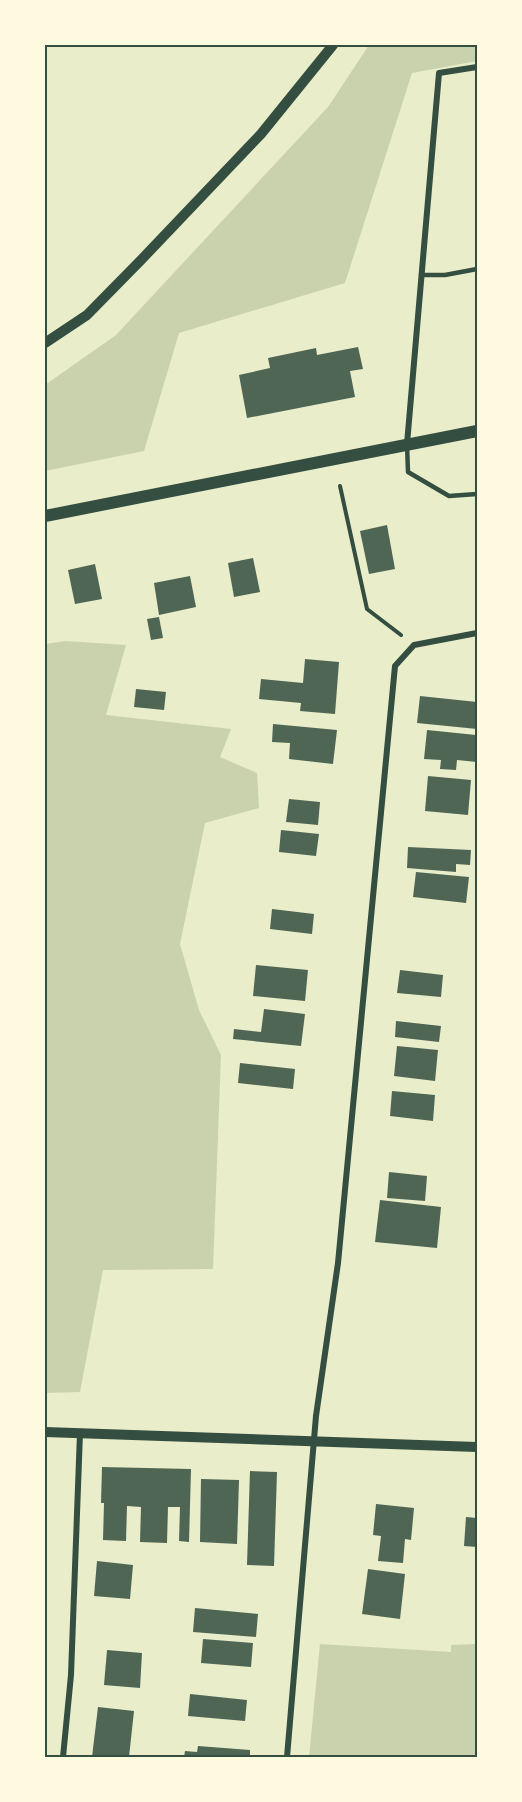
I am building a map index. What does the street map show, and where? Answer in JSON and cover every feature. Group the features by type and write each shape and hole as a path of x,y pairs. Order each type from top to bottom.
{"main road":[{"path":"45,516 477,431"}],"street":[{"path":"45,343 87,315 159,242 261,134 333,45"},
{"path":"407,445 439,73 477,67"},
{"path":"287,1757 316,1416 338,1263 395,666 414,645 477,633"},
{"path":"45,1432 477,1447"},
{"path":"63,1757 71,1675 80,1433"}],"lane":[{"path":"421,275 445,275 477,268"},
{"path":"407,445 408,472 449,496 477,494"}],"path":[{"path":"339,486 367,609 414,645"}],"green space":[{"path":"369,45 477,45 477,61 412,73 345,283 179,333 144,451 45,471 45,385 116,335 328,107"},
{"path":"66,641 126,645 106,715 231,729 220,757 257,773 259,808 205,823 180,944 199,1010 221,1055 213,1269 103,1270 80,1392 45,1393 45,644"},
{"path":"320,1644 451,1652 451,1645 477,1644 477,1757 309,1757"}],"building":[{"path":"358,347 363,369 350,371 355,397 247,418 239,375 270,368 268,358 316,348 317,355"},
{"path":"387,525 395,569 369,574 360,531"},
{"path":"253,558 260,592 234,597 228,563"},
{"path":"95,564 102,599 75,604 68,570"},
{"path":"190,576 196,607 159,615 154,583"},
{"path":"159,617 163,638 151,640 147,619"},
{"path":"305,659 339,662 335,714 300,711 301,703 259,699 261,679 303,683"},
{"path":"136,689 166,692 164,710 134,707"},
{"path":"420,696 477,702 477,729 417,723"},
{"path":"273,724 337,730 333,764 289,759 290,743 272,742"},
{"path":"427,730 476,735 477,762 457,760 456,770 440,769 441,760 424,759"},
{"path":"428,776 471,780 468,815 425,811"},
{"path":"289,799 320,802 318,825 286,822"},
{"path":"281,830 319,834 316,856 279,852"},
{"path":"408,847 471,850 470,865 456,864 456,872 407,868"},
{"path":"416,872 469,877 466,903 413,897"},
{"path":"272,909 314,914 312,934 270,929"},
{"path":"256,965 308,970 305,1001 253,996"},
{"path":"400,970 443,975 441,997 397,993"},
{"path":"264,1009 305,1014 301,1046 233,1039 234,1029 261,1032"},
{"path":"396,1021 441,1026 439,1042 395,1037"},
{"path":"397,1046 438,1050 435,1081 394,1076"},
{"path":"240,1063 295,1069 293,1089 238,1083"},
{"path":"392,1091 435,1095 433,1121 390,1116"},
{"path":"389,1172 427,1176 425,1201 387,1198"},
{"path":"380,1200 441,1207 437,1248 375,1242"},
{"path":"102,1467 191,1469 189,1542 179,1541 180,1507 168,1507 167,1543 140,1542 141,1507 127,1506 126,1541 103,1540"},
{"path":"250,1471 277,1472 274,1566 247,1565"},
{"path":"201,1479 239,1480 237,1544 200,1542"},
{"path":"376,1504 414,1508 411,1540 405,1539 403,1563 378,1561 381,1536 373,1535"},
{"path":"466,1517 477,1518 477,1547 464,1546"},
{"path":"97,1561 133,1565 130,1599 94,1596"},
{"path":"368,1569 405,1574 400,1619 362,1614"},
{"path":"195,1608 258,1614 256,1637 193,1632"},
{"path":"203,1639 253,1643 251,1667 201,1663"},
{"path":"107,1650 142,1653 140,1688 104,1685"},
{"path":"190,1694 247,1700 245,1721 188,1716"},
{"path":"98,1707 134,1711 129,1757 92,1757"},
{"path":"198,1746 250,1750 250,1757 184,1757 185,1751 197,1752"}]}
